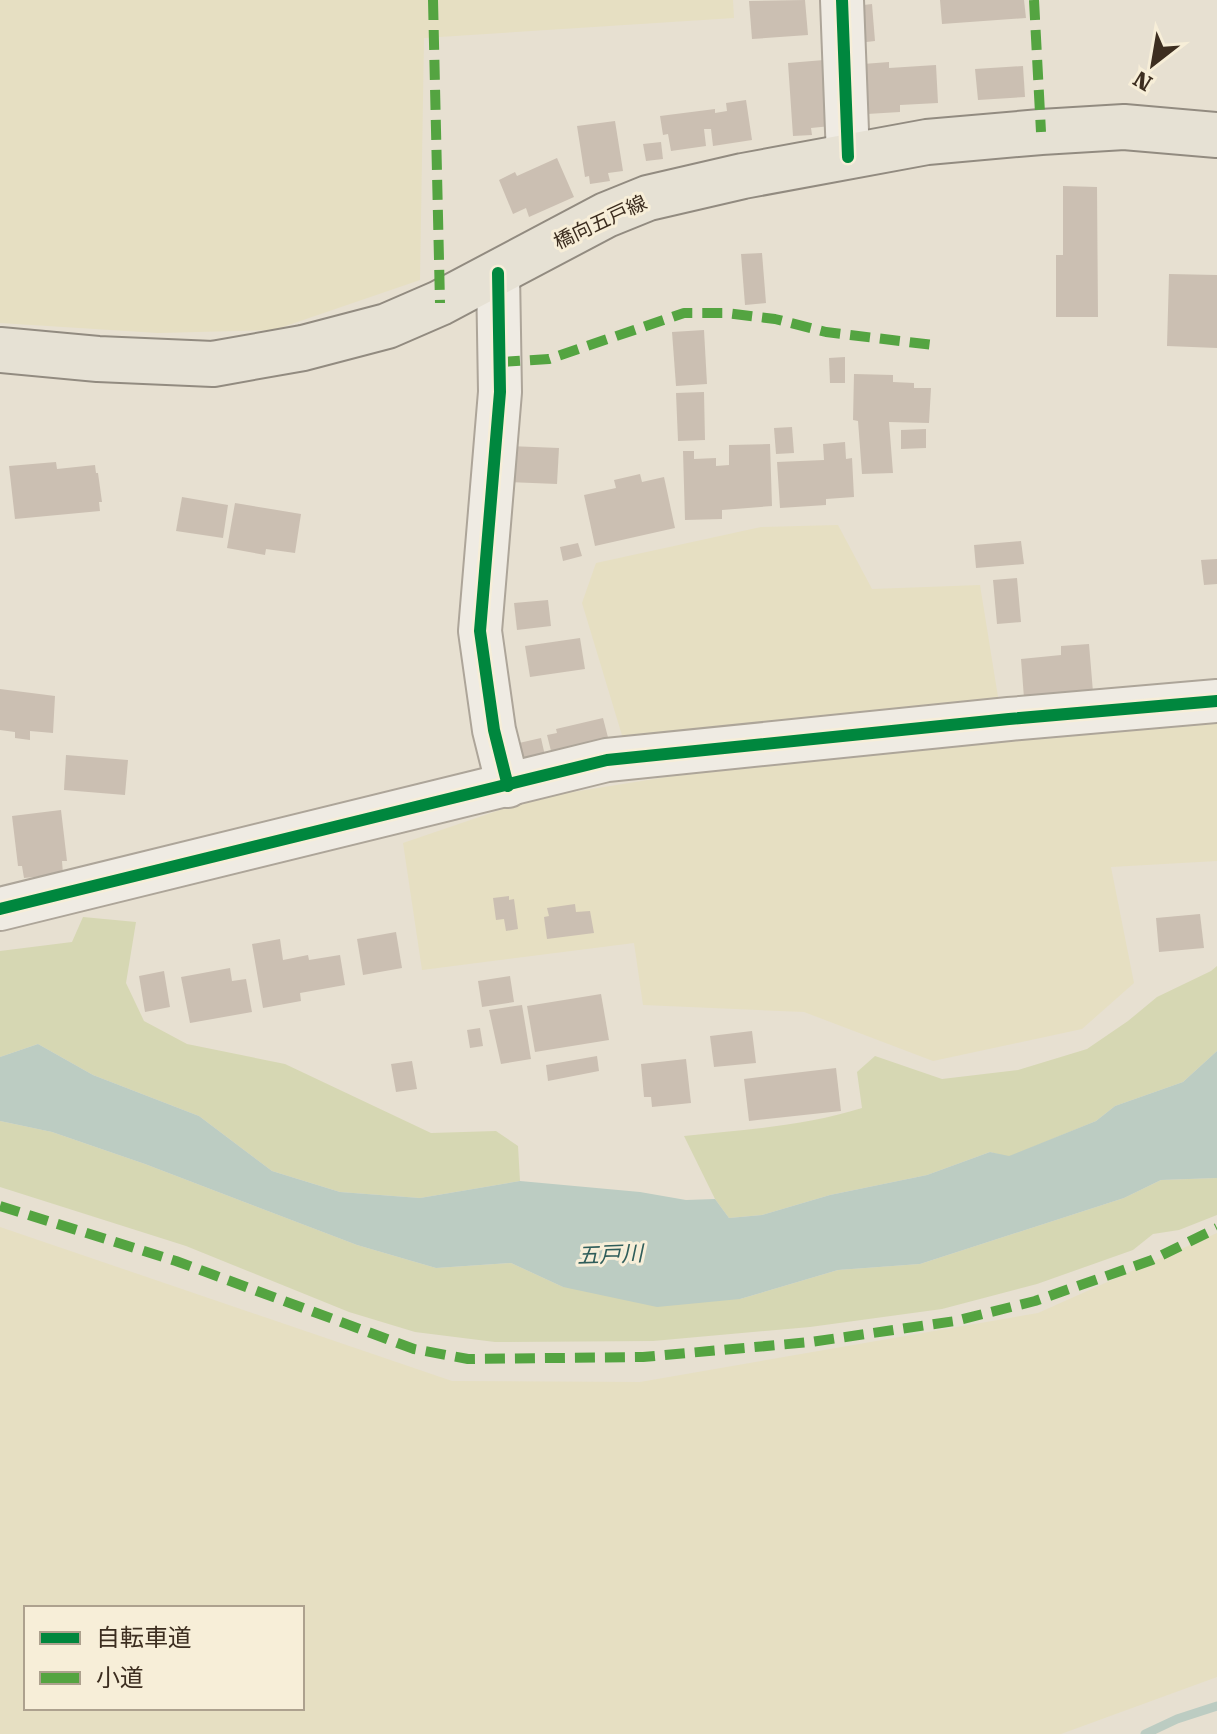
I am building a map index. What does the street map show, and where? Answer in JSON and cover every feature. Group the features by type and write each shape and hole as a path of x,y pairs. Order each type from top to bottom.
{"main road":[{"name":"橋向五戸線","path":"0,350 98,359 213,364 303,348 387,326 440,303 606,215 648,198 743,176 927,142 1041,132 1124,127 1217,135"}],"street":[{"path":"842,0 848,157"},
{"path":"498,273 500,392 480,631 494,730 508,786"},
{"path":"0,909 607,760 1217,701"}],"shaded area":[{"path":"0,0 733,0 734,18 424,38 420,280 274,330 158,333 0,323"},
{"path":"838,525 872,589 980,585 998,697 624,742 582,603 596,563 761,527"},
{"path":"1217,720 1217,861 1111,867 1134,983 1082,1029 933,1061 804,1012 643,1005 634,943 422,970 403,843 535,798 798,756"},
{"path":"0,1227 452,1381 640,1382 1038,1313 1217,1233 1217,1677 1061,1734 0,1734"}],"green space":[{"path":"83,917 136,922 126,983 144,1021 187,1044 285,1064 431,1133 496,1131 518,1146 520,1181 420,1198 340,1192 272,1171 199,1116 93,1075 38,1044 0,1057 0,951 72,942"},
{"path":"1217,966 1217,1051 1183,1082 1115,1106 1096,1121 1009,1157 990,1152 927,1175 830,1195 762,1215 729,1218 715,1199 684,1136 796,1123 862,1108 857,1072 875,1056 942,1079 1018,1070 1087,1049 1157,997"},
{"path":"0,1121 52,1132 145,1164 357,1245 436,1268 511,1263 563,1287 740,1299 838,1270 920,1264 1124,1198 1161,1180 1217,1178 1217,1215 1179,1230 1153,1234 1133,1250 1037,1284 942,1309 810,1327 653,1341 495,1342 415,1332 349,1312 186,1246 0,1187"}],"water":[{"name":"五戸川","path":"38,1044 93,1075 199,1116 272,1171 340,1192 420,1198 520,1181 640,1192 686,1200 715,1199 729,1218 762,1215 830,1195 927,1175 990,1152 1009,1156 1096,1121 1115,1106 1183,1082 1217,1051 1217,1178 1161,1180 1124,1198 920,1264 838,1270 740,1299 657,1307 563,1287 511,1263 436,1268 357,1245 52,1132 0,1121 0,1057"}],"building":[{"path":"805,0 808,35 752,39 749,1"},
{"path":"940,0 1024,0 1026,18 942,24"},
{"path":"872,4 875,41 858,43 855,6"},
{"path":"824,60 841,125 811,128 812,135 793,136 788,63"},
{"path":"889,62 889,68 936,65 938,103 900,105 900,112 867,114 863,64"},
{"path":"1023,66 1025,97 978,100 975,69"},
{"path":"746,100 752,140 713,146 711,129 704,129 706,146 671,151 668,134 663,135 660,116 715,109 715,113 727,111 726,103"},
{"path":"615,121 623,171 608,173 610,181 590,184 589,176 585,177 577,126"},
{"path":"661,142 663,159 646,161 643,144"},
{"path":"557,158 574,197 529,217 526,208 513,214 499,180 515,172 517,176"},
{"path":"1063,186 1097,187 1098,317 1056,317 1056,255 1063,255"},
{"path":"762,253 766,303 745,305 741,254"},
{"path":"1169,274 1217,275 1217,348 1167,346"},
{"path":"704,330 707,384 676,386 672,332"},
{"path":"845,357 845,383 830,383 829,358"},
{"path":"854,374 893,375 893,382 914,383 914,388 931,388 929,423 889,422 893,473 862,474 858,421 853,420"},
{"path":"704,392 705,440 678,441 676,393"},
{"path":"792,427 794,453 776,454 774,428"},
{"path":"926,429 926,448 901,449 901,430"},
{"path":"845,442 846,459 852,458 854,497 826,499 826,505 780,508 777,462 824,460 823,444"},
{"path":"770,444 772,506 722,510 722,519 685,520 683,451 694,451 694,459 716,458 716,466 729,465 729,445"},
{"path":"509,446 559,448 557,484 508,482"},
{"path":"56,462 57,469 95,465 102,502 99,502 100,511 15,519 9,466"},
{"path":"640,474 642,482 664,477 675,528 595,546 584,495 616,488 614,480"},
{"path":"182,497 228,505 223,538 176,531"},
{"path":"235,503 301,514 295,553 266,549 265,555 227,548"},
{"path":"1021,541 1024,564 976,568 974,545"},
{"path":"578,543 582,556 563,561 560,547"},
{"path":"1217,559 1217,584 1204,585 1201,560"},
{"path":"1017,578 1021,622 997,624 993,580"},
{"path":"548,600 551,626 517,630 514,603"},
{"path":"580,638 585,669 530,677 525,646"},
{"path":"1089,644 1093,692 1024,698 1021,659 1061,655 1061,646"},
{"path":"0,689 55,696 53,733 30,731 30,740 15,738 15,732 0,730"},
{"path":"603,718 611,749 552,755 547,735 557,733 556,729"},
{"path":"541,738 546,760 524,766 519,743"},
{"path":"66,755 128,760 125,795 64,790"},
{"path":"61,810 67,861 62,861 63,874 24,878 22,866 18,866 12,816"},
{"path":"509,896 509,900 514,899 518,929 506,931 504,919 496,920 493,898"},
{"path":"575,904 576,912 590,911 594,933 547,939 544,917 549,916 547,908"},
{"path":"1200,914 1204,948 1159,952 1156,918"},
{"path":"396,932 402,968 363,975 357,939"},
{"path":"280,939 283,960 308,955 309,960 340,955 345,985 300,993 301,1001 263,1008 252,944"},
{"path":"230,968 232,981 246,979 252,1012 190,1023 181,977"},
{"path":"164,971 170,1007 145,1012 139,976"},
{"path":"510,976 514,1002 482,1007 478,981"},
{"path":"601,994 609,1040 535,1052 527,1006"},
{"path":"522,1005 531,1059 501,1064 489,1010"},
{"path":"480,1028 483,1046 470,1048 467,1030"},
{"path":"752,1031 756,1063 714,1067 710,1036"},
{"path":"597,1056 599,1071 548,1081 546,1065"},
{"path":"686,1059 691,1103 652,1107 651,1097 644,1097 641,1064"},
{"path":"412,1061 417,1089 396,1092 391,1064"},
{"path":"836,1068 841,1111 749,1121 744,1079"}],"waterway":[{"path":"1145,1734 1217,1706"}],"marked path":[{"path":"433,0 440,303"},
{"path":"1034,0 1041,132"},
{"path":"500,362 549,359 684,313 726,313 775,319 826,332 933,345"},
{"path":"0,1206 176,1261 414,1349 468,1359 643,1357 811,1342 955,1321 1035,1301 1152,1260 1217,1228"}],"cycle path":[{"path":"842,0 848,157"},
{"path":"498,273 500,392 480,631 494,730 508,786"},
{"path":"0,909 607,760 1217,701"}]}
